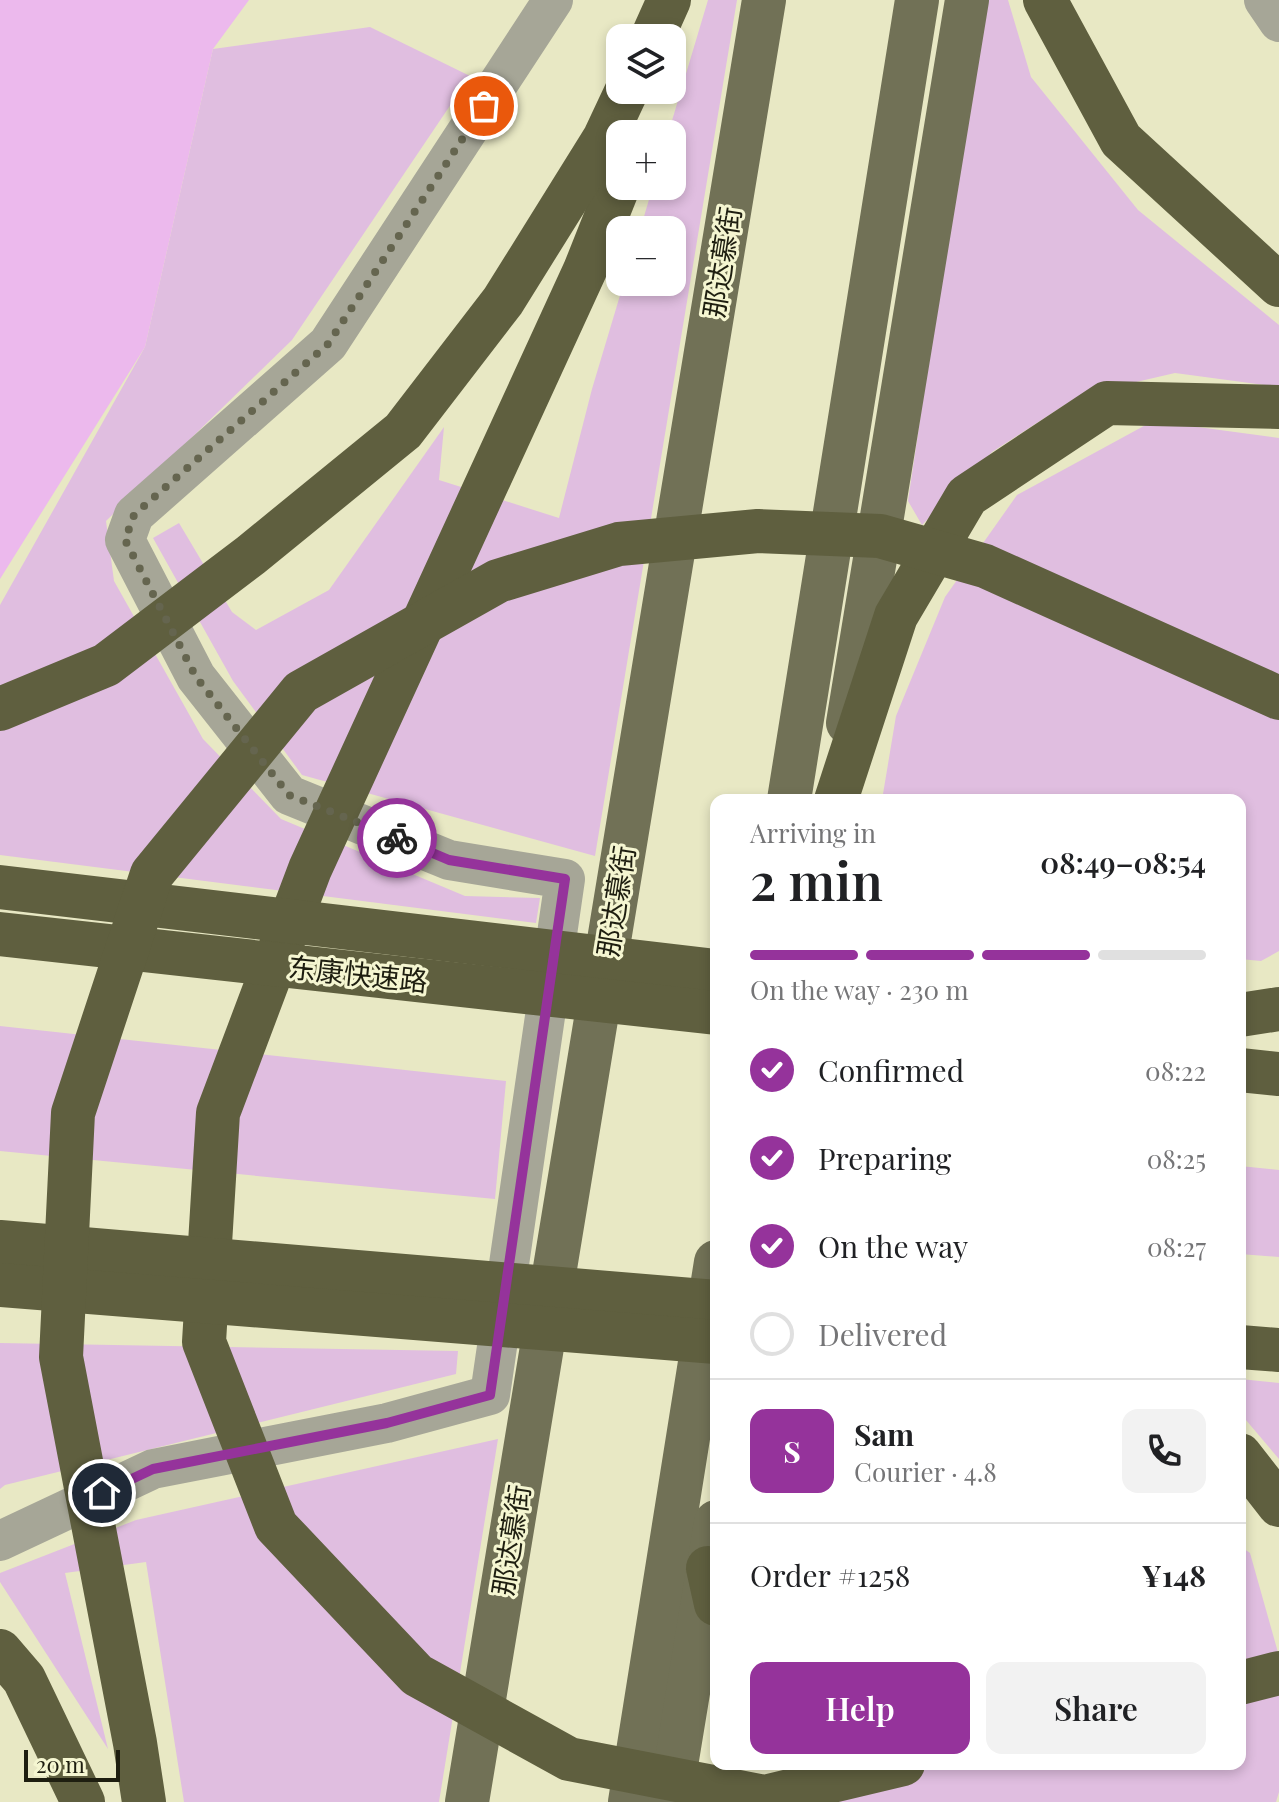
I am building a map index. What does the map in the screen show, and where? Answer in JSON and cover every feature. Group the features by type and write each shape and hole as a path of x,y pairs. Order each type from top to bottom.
{"highway":[{"path":"658,24 669,0"},
{"path":"674,24 682,0"},
{"path":"1045,0 1121,140 1279,285"},
{"path":"0,709 106,665 218,580 403,431 503,301 604,139 620,104"},
{"path":"613,200 585,270 310,869 218,1113 204,1342 276,1526 417,1675 569,1759 765,1797 878,1770"},
{"path":"837,794 896,616 967,496 1107,403 1279,407"},
{"path":"144,1802 61,1357 73,1113 152,874 301,692 498,581 619,544 758,531 880,536 985,566 1279,698"},
{"path":"0,887 710,970"},
{"name":"东康快速路","path":"0,934 710,1012"},
{"path":"1246,1014 1279,1009"},
{"path":"1246,1071 1279,1074"},
{"path":"0,1242 488,1302 710,1341"},
{"path":"0,1285 488,1302 710,1302"},
{"path":"1246,1347 1279,1350"},
{"path":"1246,1463 1279,1505"},
{"path":"0,1651 24,1679 83,1802"},
{"path":"1246,1681 1279,1673"},
{"path":"756,1770 768,1802"}],"main road":[{"name":"那达慕街","path":"467,1802 764,0"},
{"path":"790,794 917,0"},
{"path":"836,794 967,0"},
{"path":"630,1802 710,1300"},
{"path":"670,1802 710,1596"}],"street":[{"path":"0,1541 153,1469 387,1423 490,1395 565,879 449,860 289,795 196,677 125,540 134,515 328,344 553,0"},
{"path":"1264,0 1279,22"}],"shaded area":[{"path":"0,0 249,0 213,49 145,347 0,579"},
{"path":"708,0 737,0 595,856 302,775 233,681 153,538 179,523 232,612 256,630 329,590 444,427 439,480 559,518 620,296 686,296 686,216 644,216 649,200 686,200 686,120 672,120 677,104 686,104 686,74"},
{"path":"982,0 1008,0 1031,77 1138,210 1279,325 1279,387 1175,373 1080,395 992,452 922,525 908,501"},
{"path":"370,27 470,76 292,340 106,521 114,581 203,739 281,819 465,896 540,898 536,923 0,855 0,605 145,347 213,49"},
{"path":"1153,421 1279,438 1279,951 1261,961 1246,960 1246,794 883,794 896,716 945,597 1017,495"},
{"path":"0,1026 506,1081 495,1199 0,1151"},
{"path":"1246,1167 1279,1170 1279,1257 1246,1254"},
{"path":"0,1343 458,1351 456,1374 5,1485 0,1489"},
{"path":"1246,1380 1279,1383 1279,1459 1246,1420"},
{"path":"498,1439 439,1802 184,1802 146,1562 65,1573 108,1749 0,1582 0,1573 136,1520"},
{"path":"1246,1550 1250,1553 1279,1656 1279,1792 1276,1802 795,1802 787,1770 1246,1770"}],"way so far":[{"path":"397,838 289,795 196,677 125,540 134,515 328,344 484,106"}],"route":[{"path":"102,1493 153,1469 387,1423 490,1395 565,879 449,860 397,838"}]}
